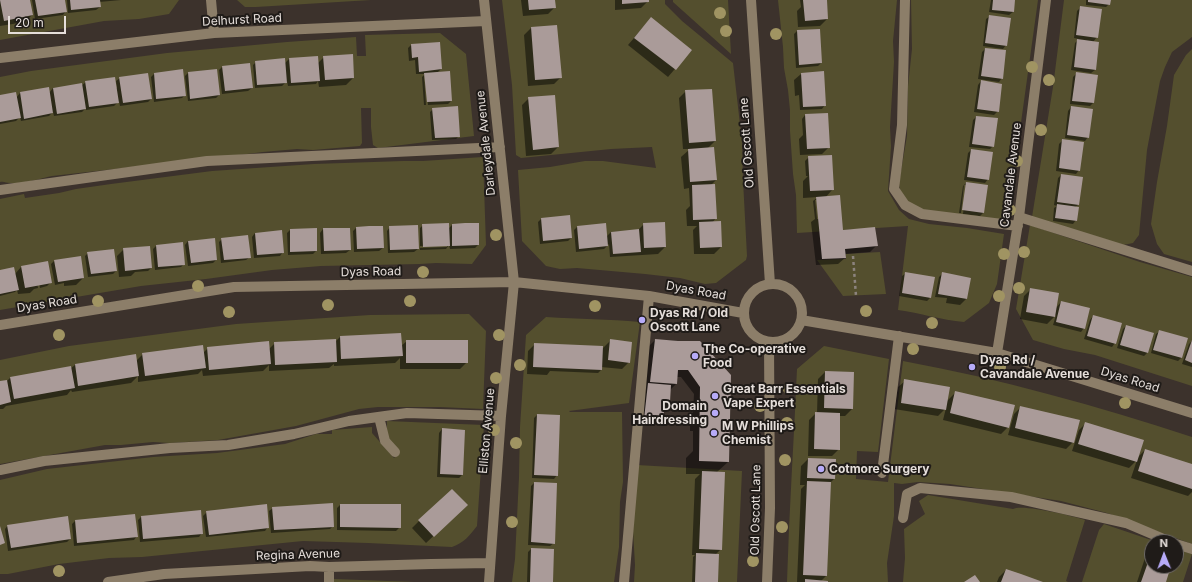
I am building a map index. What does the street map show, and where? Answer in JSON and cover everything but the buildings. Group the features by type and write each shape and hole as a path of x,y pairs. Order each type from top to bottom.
{"street":[{"path":"211,0 214,33"},
{"name":"Darleydale Avenue","path":"484,0 514,282"},
{"name":"Old Oscott Lane","path":"751,0 770,284"},
{"path":"905,0 901,92 902,125 894,189 905,205 922,214 1018,221 1192,271"},
{"name":"Cavandale Avenue","path":"997,353 1018,221 1046,0"},
{"name":"Delhurst Road","path":"0,58 214,33 486,21"},
{"path":"0,190 207,161 500,146"},
{"name":"Dyas Road","path":"0,325 234,287 514,282 649,296 743,313"},
{"name":"Elliston Avenue","path":"489,582 500,416 514,282"},
{"path":"770,284 779,284 788,288 795,294 800,302 802,311 801,320 793,335 781,341 768,342 760,340 753,335 744,321 743,313 744,304 754,290 770,284"},
{"path":"624,582 649,296"},
{"name":"Dyas Road","path":"801,320 997,353 1192,413"},
{"path":"882,473 899,336"},
{"name":"Old Oscott Lane","path":"767,582 770,508 768,342"},
{"path":"0,470 44,461 170,448 228,445 294,434 349,421 407,413 500,416"},
{"path":"379,417 385,441 395,452"},
{"path":"903,518 907,494 920,488 1012,497 1126,523 1152,534"},
{"name":"Regina Avenue","path":"108,582 164,574 310,566 329,567 490,564"},
{"path":"329,567 329,582"}],"path":[{"path":"853,256 856,296"}],"shaded area":[{"path":"0,0 179,0 169,14 139,19 104,21 0,40"},
{"path":"237,0 371,0 245,7"},
{"path":"502,0 665,0 665,4 682,21 733,63 742,142 746,260 716,283 705,284 680,278 645,274 577,268 560,269 546,266 522,241 518,170 550,167 585,161 603,161 656,168 652,147 611,149 521,158 516,155 512,85"},
{"path":"673,0 728,0 731,54 673,2"},
{"path":"778,0 897,0 893,41 894,62 888,191 899,210 909,219 929,224 1004,234 997,284 989,303 964,322 898,310 908,226 797,233 790,110 784,68"},
{"path":"911,0 1038,0 1009,221 923,211 908,202 900,191 899,183 907,136 908,86 912,49"},
{"path":"1064,0 1192,0 1192,37 1172,52 1160,81 1147,150 1139,235 1133,243 1123,245 1032,217 1053,87"},
{"path":"440,33 466,54 474,136 378,148 373,145 371,108 361,108 362,143 360,146 263,152 52,176 20,183 0,182 0,77 31,71 167,53 356,37 357,56 366,56 365,35"},
{"path":"1192,49 1192,262 1164,254 1157,244 1151,224 1174,75 1186,55"},
{"path":"483,157 486,245 472,264 436,263 321,266 272,270 141,286 0,310 0,199 24,194 25,198 76,189 212,171 314,164 423,161"},
{"path":"1030,225 1140,262 1192,277 1192,386 1095,355 1064,349 1033,340 1016,309"},
{"path":"880,252 886,294 843,296 817,260 846,259 846,254"},
{"path":"469,314 486,331 483,409 378,407 359,409 296,426 218,440 105,445 0,464 0,360 69,346 236,324 370,315"},
{"path":"546,317 640,322 629,403 569,411 622,412 623,482 620,502 619,547 614,582 512,582 515,559 520,427 526,335"},
{"path":"824,346 889,359 878,452 857,451 856,479 888,482 903,361 976,376 1049,394 1192,437 1192,544 1184,541 1184,534 1165,534 1107,513 1061,501 950,484 918,482 902,484 894,483 894,516 887,563 888,582 787,582 797,369"},
{"path":"387,421 484,425 477,526 469,536 460,543 452,547 303,541 142,557 109,558 59,564 8,574 0,574 0,480 47,469 153,457 217,453 285,444 316,434 332,434 332,430 372,427 372,433 394,458 399,453 387,438"},
{"path":"637,465 742,471 737,582 634,582 635,565 633,530"},
{"path":"928,495 1013,509 1037,509 1060,513 1085,520 1066,581 1068,582 903,582 905,558 904,529 925,514 919,501"},
{"path":"1104,524 1144,538 1144,574 1184,574 1184,552 1192,554 1183,582 1082,582 1099,530"},
{"path":"334,579 415,582 334,582"}],"place":[{"name":"Dyas Rd / Old Oscott Lane","path":"642,320"},
{"name":"The Co-operative Food","path":"695,356"},
{"name":"Dyas Rd / Cavandale Avenue","path":"972,367"},
{"name":"Great Barr Essentials Vape Expert","path":"715,396"},
{"name":"Domain Hairdressing","path":"715,413"},
{"name":"M W Phillips Chemist","path":"714,433"},
{"name":"Cotmore Surgery","path":"821,469"}]}
